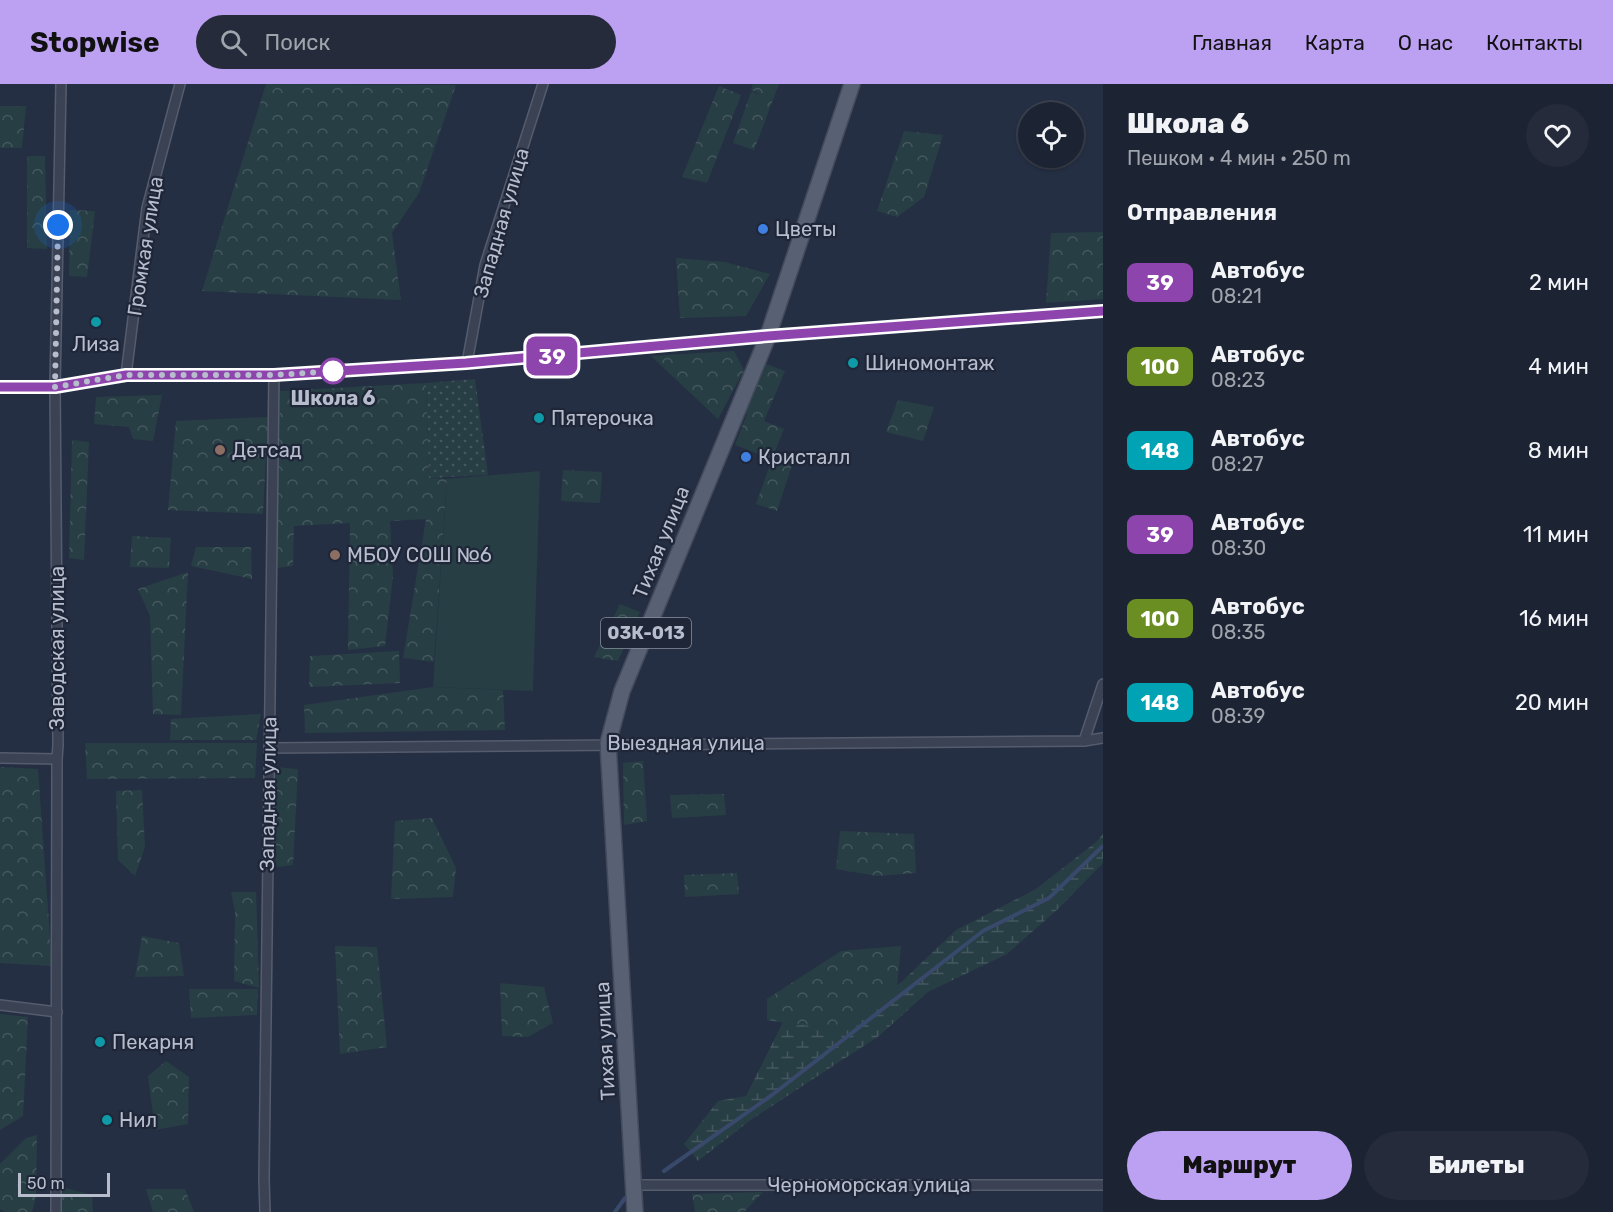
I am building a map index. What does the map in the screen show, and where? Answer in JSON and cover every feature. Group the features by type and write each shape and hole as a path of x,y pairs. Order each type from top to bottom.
{"main road":[{"name":"Тихая улица","path":"635,1212 608,744 622,691 768,336 852,84"}],"street":[{"name":"Заводская улица","path":"56,1212 58,745 55,387 61,84"},
{"name":"Громкая улица","path":"126,375 147,208 180,84"},
{"name":"Западная улица","path":"466,363 484,265 543,84"},
{"path":"0,387 55,387 126,375 274,375 466,363 768,336 1103,311"},
{"name":"Западная улица","path":"266,1212 264,1155 274,375"},
{"path":"1084,741 1103,684"},
{"name":"Выездная улица","path":"269,748 1084,741 1103,738"},
{"path":"0,758 57,759"},
{"path":"0,1005 57,1012"},
{"name":"Черноморская улица","path":"634,1185 1103,1185"}],"green space":[{"path":"266,84 456,85 419,193 392,233 401,300 202,291"},
{"path":"753,84 779,84 754,150 733,143 751,92 762,95 751,90"},
{"path":"719,86 741,95 707,183 682,177"},
{"path":"0,106 26,106 22,148 0,148"},
{"path":"904,131 943,135 924,197 897,217 877,211"},
{"path":"27,156 45,156 47,249 27,248"},
{"path":"70,210 95,211 87,277 69,276"},
{"path":"1103,232 1103,299 1046,303 1051,233"},
{"path":"676,258 725,262 770,274 746,316 680,318"},
{"path":"734,351 744,370 718,419 651,356"},
{"path":"766,364 785,371 764,421 784,429 774,454 794,459 777,511 756,504 772,459 735,445 747,414 743,412"},
{"path":"475,379 488,475 429,478 426,383"},
{"path":"426,383 429,478 447,479 434,662 403,658 426,519 390,521 393,576 385,646 348,650 350,523 294,526 293,566 276,568 280,391"},
{"path":"162,395 153,441 133,439 129,427 94,424 96,397"},
{"path":"898,400 934,407 923,441 886,432"},
{"path":"268,417 263,514 168,510 176,421"},
{"path":"72,440 89,442 84,560 69,558"},
{"path":"563,470 602,472 600,503 561,501"},
{"path":"540,471 533,691 433,687 447,479"},
{"path":"132,536 171,538 169,568 130,567"},
{"path":"196,547 251,547 252,579 191,566"},
{"path":"188,572 181,715 153,714 150,616 138,589"},
{"path":"620,604 640,612 618,661 594,657"},
{"path":"399,651 400,683 309,687 310,656"},
{"path":"433,687 503,690 505,730 305,733 304,705"},
{"path":"261,714 256,740 170,740 171,719"},
{"path":"85,743 257,743 255,778 87,779"},
{"path":"643,761 647,821 624,825 623,763"},
{"path":"0,767 38,769 52,966 0,963"},
{"path":"272,767 298,769 293,865 271,868"},
{"path":"142,790 145,847 135,876 118,860 116,791"},
{"path":"724,794 726,815 672,818 670,795"},
{"path":"432,818 456,868 453,897 391,899 395,821"},
{"path":"840,831 914,834 916,873 877,876 836,869"},
{"path":"1103,834 1103,863 1058,909 1007,954 928,992 879,1036 752,1119 698,1161 684,1144 718,1101 746,1096 783,1022 845,1031 956,930 1036,889"},
{"path":"737,873 739,894 685,897 684,875"},
{"path":"231,892 256,892 259,988 234,981 235,912"},
{"path":"142,936 179,943 184,976 135,977"},
{"path":"335,946 377,947 387,1047 340,1054"},
{"path":"901,946 897,987 843,1033 767,1020 767,999 841,951"},
{"path":"500,983 544,987 553,1023 528,1037 502,1036"},
{"path":"189,989 258,989 257,1015 191,1018"},
{"path":"0,1014 28,1017 23,1116 0,1130"},
{"path":"166,1061 189,1077 188,1124 155,1130 148,1076"},
{"path":"37,1135 36,1198 32,1212 5,1212 0,1209 0,1164 26,1138"},
{"path":"62,1187 92,1195 93,1212 61,1212"},
{"path":"146,1189 185,1189 194,1212 153,1212"},
{"path":"763,1192 744,1212 695,1212 692,1194"}],"waterway":[{"path":"664,1171 772,1095 983,931 1049,898 1103,846"},
{"path":"615,1212 625,1198"}],"bus line":[{"name":"39","path":"0,387 55,387 126,375 274,375 466,363 768,336 1103,311"}],"place":[{"name":"Цветы","path":"763,229"},
{"name":"Лиза","path":"96,322"},
{"name":"Шиномонтаж","path":"853,363"},
{"name":"Школа 6","path":"333,371"},
{"name":"Пятерочка","path":"539,418"},
{"name":"Детсад","path":"220,450"},
{"name":"Кристалл","path":"746,457"},
{"name":"МБОУ СОШ №6","path":"335,555"},
{"name":"Пекарня","path":"100,1042"},
{"name":"Нил","path":"107,1120"}],"route":[{"path":"58,225 55,387 126,375 274,375 338,371 333,371"}]}
